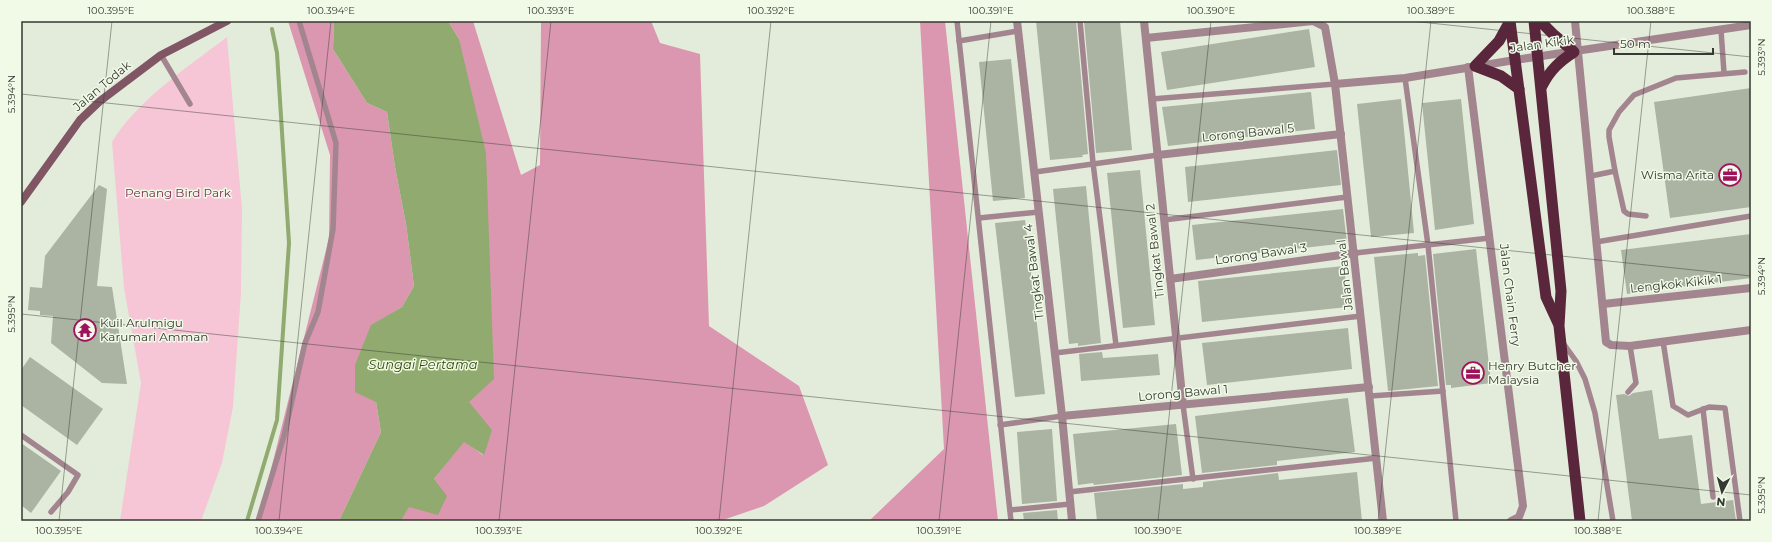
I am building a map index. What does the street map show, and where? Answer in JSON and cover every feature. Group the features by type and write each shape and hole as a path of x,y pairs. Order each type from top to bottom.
{"highway":[{"path":"1510,21 1546,297 1559,326"},
{"path":"1510,21 1499,41 1472,66 1501,76 1519,89"},
{"path":"1534,21 1542,86 1561,291 1559,326 1560,340 1580,521"},
{"path":"1540,21 1552,34 1576,51 1560,61 1549,73 1542,86"}],"main road":[{"name":"Jalan Todak","path":"21,202 80,120 100,101 161,55 227,21"}],"street":[{"name":"Tingkat Bawal 4","path":"1017,21 1062,416 1072,521"},
{"name":"Tingkat Bawal 2","path":"1144,21 1183,405"},
{"name":"Jalan Bawal","path":"1146,38 1313,21 1325,27 1335,84 1347,197 1355,253 1383,521"},
{"path":"1575,21 1576,51 1591,176 1606,342 1611,345 1630,346 1751,330"},
{"name":"Jalan Kikik","path":"1335,84 1405,78 1472,66 1751,25"},
{"name":"Jalan Chain Ferry","path":"1472,66 1490,238 1523,506 1519,517 1511,521"},
{"name":"Lorong Bawal 5","path":"1158,155 1341,134"},
{"name":"Lorong Bawal 3","path":"1170,279 1355,253"},
{"name":"Lengkok Kikik 1","path":"1603,304 1751,288"},
{"name":"Lorong Bawal 1","path":"1062,416 1183,405 1370,392"}],"lane":[{"path":"258,521 284,436 305,343 318,312 333,229 336,143 299,21"},
{"path":"957,21 1011,521"},
{"path":"1080,21 1094,163 1116,345"},
{"path":"1721,30 1724,74"},
{"path":"959,41 1018,31"},
{"path":"161,55 190,104"},
{"path":"1646,216 1628,214 1624,211 1609,137 1610,130 1619,112 1634,95 1676,78 1745,72"},
{"path":"1405,78 1428,245 1456,521"},
{"path":"1152,99 1335,84"},
{"path":"1035,172 1158,155"},
{"path":"1591,176 1615,172"},
{"path":"1164,220 1347,197"},
{"path":"979,218 1039,212"},
{"path":"1596,242 1751,216"},
{"path":"1355,253 1490,238"},
{"path":"1055,353 1361,316"},
{"path":"1560,340 1576,361 1582,373 1593,406 1613,521"},
{"path":"1663,341 1673,406 1688,415 1709,407 1725,408 1740,521"},
{"path":"1628,392 1636,383 1630,346"},
{"path":"1370,392 1443,391"},
{"name":"Tingkat Bawal 2","path":"1183,405 1193,479"},
{"path":"1703,409 1713,497"},
{"name":"Lorong Bawal 1","path":"1000,425 1062,416"},
{"path":"21,435 78,475 68,492 51,512"},
{"path":"1070,492 1377,458"},
{"path":"1010,510 1070,504"}],"green space":[{"name":"Penang Bird Park","path":"227,37 242,209 241,293 233,407 222,463 201,521 120,521 141,383 124,288 112,142 135,112 150,98 180,72"}],"shaded area":[{"path":"288,21 334,21 333,49 367,103 387,112 395,167 406,224 414,286 402,307 371,326 376,402 381,432 339,521 258,521 329,238 330,155"},
{"path":"448,21 473,21 521,175 540,165 541,21 651,21 660,43 700,54 709,326 799,386 828,465 764,506 720,521 401,521 409,506 434,479 464,441 483,455 469,402 459,39"},
{"path":"920,21 945,21 998,521 869,521 944,449"}],"water":[{"name":"Sungai Pertama","path":"334,21 448,21 459,39 486,153 494,379 469,402 492,430 484,455 464,442 434,479 447,496 438,515 409,507 401,521 339,521 381,432 376,402 355,392 355,365 371,325 402,307 414,286 406,224 395,167 387,112 367,103 333,49"}],"building":[{"path":"1036,21 1076,21 1088,154 1082,155 1083,157 1050,160"},
{"path":"1084,21 1120,21 1132,150 1096,153"},
{"path":"1309,29 1315,67 1167,90 1161,52"},
{"path":"1011,59 1025,198 993,201 979,62"},
{"path":"1751,88 1751,207 1670,218 1654,102"},
{"path":"1311,92 1315,129 1168,146 1162,107"},
{"path":"1401,99 1414,233 1371,237 1357,104"},
{"path":"1461,99 1474,224 1435,230 1422,103"},
{"path":"1337,150 1341,185 1188,202 1185,167"},
{"path":"1140,170 1155,325 1123,328 1107,173"},
{"name":"Kuil Arulmigu Karumari Amman","path":"99,185 107,189 97,286 112,287 127,384 102,383 51,343 53,316 40,315 40,311 28,310 30,287 42,288 45,256"},
{"path":"1086,186 1101,343 1078,346 1078,343 1069,344 1053,189"},
{"path":"1343,209 1347,243 1196,260 1192,225"},
{"path":"1025,220 1045,394 1015,397 995,223"},
{"path":"1751,234 1751,278 1627,294 1621,250"},
{"path":"1476,249 1491,383 1451,388 1451,385 1446,385 1433,254"},
{"path":"1418,253 1418,256 1425,255 1438,386 1388,391 1374,257"},
{"path":"1344,266 1348,307 1202,322 1198,281"},
{"path":"1348,328 1352,369 1207,385 1202,343"},
{"path":"1102,352 1103,358 1158,354 1160,375 1081,381 1079,354"},
{"path":"30,357 103,409 77,445 21,405 21,370"},
{"path":"1652,390 1659,439 1692,435 1701,504 1733,500 1736,521 1632,521 1616,395 1624,394 1629,396 1633,393"},
{"path":"1348,398 1355,452 1277,461 1277,465 1202,473 1195,416"},
{"path":"1176,424 1182,475 1094,485 1093,483 1078,485 1073,434"},
{"path":"1052,429 1057,501 1022,504 1017,432"},
{"path":"21,443 61,471 31,513 21,505"},
{"path":"1357,472 1362,521 1097,521 1094,493 1183,484 1183,489 1203,487 1203,482 1278,473 1279,480"},
{"path":"1057,510 1058,521 1024,521 1023,513"}],"waterway":[{"path":"247,521 277,420 289,243 277,53 272,29"}],"place":[{"name":"Wisma Arita","path":"1730,175"},
{"name":"Kuil Arulmigu Karumari Amman","path":"85,330"},
{"name":"Henry Butcher Malaysia","path":"1473,373"}]}
